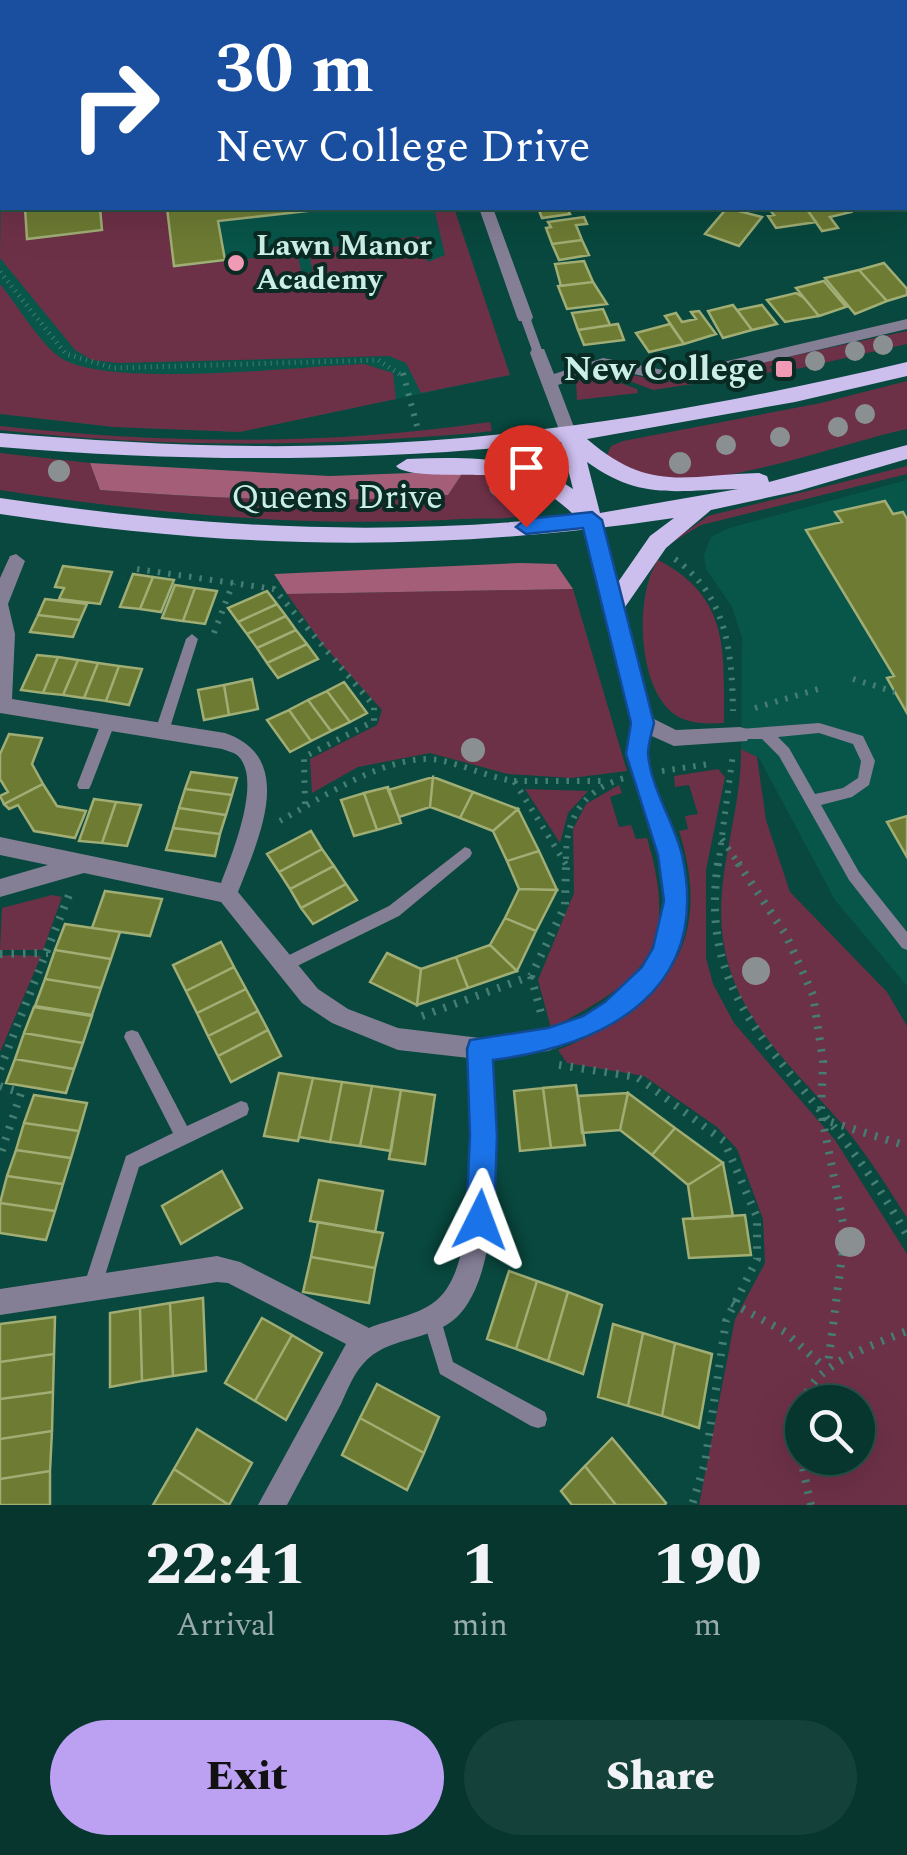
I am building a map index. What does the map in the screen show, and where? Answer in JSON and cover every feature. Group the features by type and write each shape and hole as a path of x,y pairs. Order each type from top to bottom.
{"main road":[{"name":"Queens Drive","path":"0,440 203,456 322,456 569,435 741,408 907,369"},
{"path":"569,435 610,472 639,483 670,487 726,480 799,482"},
{"path":"569,435 592,520"},
{"name":"Queens Drive","path":"0,506 133,525 280,535 416,536 592,520 716,501 907,452"},
{"path":"322,456 402,466 504,468 562,489 592,520"},
{"path":"614,604 653,548 698,509 716,501"}],"street":[{"path":"487,210 525,317"},
{"path":"549,382 603,363 668,376 706,371 907,324"},
{"path":"538,353 569,435"},
{"path":"592,520 642,723 674,738 735,730"},
{"path":"16,561 0,604 6,634 1,705 161,734 236,743 250,750 257,761 255,803 228,894"},
{"path":"0,846 80,866 196,884 228,894 258,927 282,966 310,996 361,1026 398,1039 550,1052"},
{"path":"0,888 80,866"},
{"path":"272,1505 339,1374 366,1341 454,1303 480,1220 484,1136 480,1049"},
{"path":"0,1302 92,1284 204,1270 231,1271 366,1341"}],"lane":[{"path":"525,317 538,353"},
{"path":"161,734 192,639"},
{"path":"550,1052 632,996 665,951 673,926 674,875 637,754 642,723"},
{"path":"84,786 108,724"},
{"path":"735,730 830,729 847,733 862,744 868,770 860,786 810,801"},
{"path":"764,732 780,746 854,876 907,943"},
{"path":"282,966 394,912 466,853"},
{"path":"132,1037 184,1136"},
{"path":"92,1284 132,1162 241,1109"},
{"path":"431,1316 446,1368 538,1418"}],"path":[{"path":"0,272 66,354 89,364 114,368 378,360 402,371 417,428"},
{"path":"653,548 692,570 716,598 730,649 735,730 714,918 724,977 746,1026 830,1122 907,1234"},
{"path":"137,569 279,592 377,712 369,725 304,757 305,806"},
{"path":"192,639 212,640 233,583"},
{"path":"853,680 894,692"},
{"path":"735,730 756,714 755,708 825,686"},
{"path":"514,781 607,781"},
{"path":"722,839 808,976 820,1032 822,1112 845,1233 842,1292 826,1366"},
{"path":"0,1069 80,866"},
{"path":"0,954 48,953"},
{"path":"550,1052 637,1077 732,1150 756,1216 758,1235 752,1274 732,1303 705,1464 692,1505"},
{"path":"0,1086 21,1093 0,1156"},
{"path":"830,1122 907,1146"},
{"path":"732,1303 784,1332 826,1366"},
{"path":"812,1505 798,1448 797,1414 806,1387 826,1366 907,1331"}],"shaded area":[{"name":"Lawn Manor Academy","path":"0,210 455,210 510,375 240,432 114,427 0,414"},
{"path":"1,210 25,210 27,239 101,230 100,210 167,210 175,267 297,253 302,274 313,272 308,250 419,236 428,262 445,255 434,210 455,210 510,375 421,393 406,363 389,356 118,363 92,360 75,350 0,258"},
{"path":"0,284 50,349 81,366 157,374 364,364 393,373 396,399 240,432 114,427 0,414"},
{"path":"907,331 907,344 797,369 794,363 770,366 772,372 653,390 601,370 672,382"},
{"path":"590,372 637,389 638,393 577,400 576,382"},
{"path":"907,381 907,429 771,466 696,480 665,481 640,476 606,457 611,446 623,441 821,403"},
{"path":"490,422 492,431 475,433 237,444 0,430 0,426 245,440 367,435"},
{"path":"0,453 90,463 100,490 274,499 404,498 448,495 464,471 489,472 546,492 550,503 521,516 405,521 288,520 173,512 0,490"},
{"path":"90,463 330,476 464,471 448,495 274,499 100,490"},
{"path":"907,466 907,474 701,525 666,546 708,516"},
{"path":"907,480 907,986 835,900 759,758 741,749 742,638 732,607 706,569 704,555 711,537 729,528"},
{"path":"658,560 682,575 711,609 722,650 724,723 694,722 677,716 664,704 654,686 647,665 643,618 650,576"},
{"path":"556,564 573,589 287,594 274,574"},
{"path":"573,589 627,771 571,778 508,774 430,753 358,767 312,793 310,759 377,725 382,710 323,645 287,594"},
{"path":"741,749 757,757 766,820 790,892 887,992 907,1026 907,1218 850,1134 752,1017 729,967 723,939 722,891"},
{"path":"718,769 725,777 706,870 706,958 713,984 734,1023 835,1140 907,1254 907,1505 699,1505 735,1319 765,1263 763,1219 737,1149 717,1127 644,1076 567,1063 558,1050 626,1015 671,969 684,940 690,908 689,872 679,831 688,829 685,816 698,814 689,785 675,787 674,776"},
{"path":"619,785 622,793 610,797 619,827 631,825 636,839 647,838 659,908 656,934 647,957 632,976 611,994 551,1028 538,980 574,893 573,829 586,804"},
{"path":"525,789 588,791 568,813 560,843"},
{"path":"52,895 62,897 43,950 0,950 2,908"},
{"path":"0,956 41,956 0,1052"}],"building":[{"path":"25,210 100,210 102,230 27,239"},
{"path":"167,210 316,210 218,221 225,260 174,266"},
{"path":"539,210 568,210 570,214 542,218"},
{"path":"725,210 762,217 739,246 705,234"},
{"path":"770,210 807,210 816,222 776,228 768,216 774,215"},
{"path":"807,210 851,212 830,217 838,228 822,231"},
{"path":"584,217 587,224 576,225 582,240 552,244 546,228 551,227 548,222"},
{"path":"582,240 589,255 559,260 552,244"},
{"path":"584,261 593,282 561,286 555,264"},
{"path":"884,263 907,289 907,295 887,301 859,270"},
{"path":"859,270 887,301 855,314 825,278"},
{"path":"824,281 846,307 819,316 796,288"},
{"path":"593,282 607,304 567,309 558,286"},
{"path":"796,293 819,316 785,322 767,300"},
{"path":"733,305 752,330 723,338 708,311"},
{"path":"762,305 777,324 752,330 737,310"},
{"path":"603,309 610,325 578,330 572,313"},
{"path":"699,311 716,334 684,344 665,316 676,313 682,322 696,319 691,312"},
{"path":"618,324 624,340 584,345 578,330"},
{"path":"670,324 684,344 649,352 636,333"},
{"path":"885,501 893,514 903,512 907,519 907,713 887,678 894,676 806,530 842,522 835,512"},
{"path":"63,566 112,572 100,604 59,599 64,588 55,587"},
{"path":"133,574 153,577 140,609 120,607"},
{"path":"153,577 174,580 161,612 140,609"},
{"path":"175,585 195,588 183,621 162,618"},
{"path":"195,588 217,591 205,624 183,621"},
{"path":"267,591 277,604 238,622 228,608"},
{"path":"45,599 87,604 80,620 38,615"},
{"path":"277,604 286,616 247,634 238,622"},
{"path":"38,615 80,620 73,637 30,632"},
{"path":"286,616 296,630 257,648 247,634"},
{"path":"296,630 307,644 267,663 257,648"},
{"path":"307,644 318,659 278,678 267,663"},
{"path":"37,655 58,657 43,693 21,690"},
{"path":"58,657 78,660 63,695 43,693"},
{"path":"78,660 98,663 84,698 63,695"},
{"path":"98,663 119,666 106,701 84,698"},
{"path":"119,666 142,669 129,705 106,701"},
{"path":"252,679 258,709 229,715 224,685"},
{"path":"344,682 367,713 350,722 327,691"},
{"path":"224,685 229,715 204,720 198,690"},
{"path":"327,691 350,722 331,731 308,700"},
{"path":"308,700 331,731 311,741 289,710"},
{"path":"289,710 311,741 290,752 267,720"},
{"path":"9,734 42,738 32,764 43,784 4,804 0,796 8,792 0,779 0,754"},
{"path":"191,772 237,778 232,795 185,789"},
{"path":"433,777 430,807 399,817 388,790"},
{"path":"433,777 473,792 460,818 430,807"},
{"path":"43,784 57,806 86,811 75,838 34,831 18,805 9,809 4,804"},
{"path":"388,787 401,823 377,830 364,793"},
{"path":"185,789 232,795 226,815 179,808"},
{"path":"473,792 518,809 493,831 460,818"},
{"path":"364,793 377,830 354,836 341,800"},
{"path":"94,799 116,802 102,843 79,841"},
{"path":"116,802 141,805 127,846 102,843"},
{"path":"179,808 226,815 220,834 173,828"},
{"path":"518,809 539,851 507,861 493,831"},
{"path":"907,816 907,857 887,822"},
{"path":"173,828 220,834 215,856 166,850"},
{"path":"311,831 322,849 279,872 267,854"},
{"path":"322,849 334,866 290,889 279,872"},
{"path":"539,851 557,890 519,889 507,861"},
{"path":"334,866 346,884 301,908 290,889"},
{"path":"346,884 357,900 313,924 301,908"},
{"path":"519,889 557,890 536,931 505,918"},
{"path":"105,891 162,899 150,936 92,928"},
{"path":"505,918 536,931 517,971 490,945"},
{"path":"65,924 120,932 111,959 55,950"},
{"path":"221,942 234,967 186,991 173,965"},
{"path":"490,945 517,971 468,988 456,957"},
{"path":"55,950 111,959 101,988 45,979"},
{"path":"387,953 421,969 417,1005 370,982"},
{"path":"456,957 468,988 417,1005 421,969"},
{"path":"234,967 246,989 197,1013 186,991"},
{"path":"45,979 101,988 92,1015 35,1006"},
{"path":"246,989 258,1011 208,1036 197,1013"},
{"path":"34,1007 92,1016 83,1043 24,1033"},
{"path":"258,1011 268,1030 218,1056 208,1036"},
{"path":"268,1030 281,1056 231,1082 218,1056"},
{"path":"24,1033 83,1043 74,1069 15,1059"},
{"path":"15,1059 74,1069 66,1093 6,1083"},
{"path":"279,1073 313,1078 298,1141 264,1136"},
{"path":"313,1078 342,1082 330,1142 299,1137"},
{"path":"342,1082 372,1086 360,1146 330,1142"},
{"path":"576,1085 585,1145 551,1148 543,1088"},
{"path":"372,1086 401,1090 391,1151 360,1146"},
{"path":"543,1088 551,1148 520,1151 514,1091"},
{"path":"401,1090 435,1095 425,1164 389,1159"},
{"path":"628,1093 620,1130 582,1133 578,1096"},
{"path":"628,1093 675,1128 652,1155 620,1130"},
{"path":"34,1095 87,1103 79,1131 24,1123"},
{"path":"24,1123 79,1131 71,1158 16,1150"},
{"path":"675,1128 723,1163 688,1185 652,1155"},
{"path":"16,1150 71,1158 63,1184 7,1176"},
{"path":"723,1163 733,1216 693,1219 688,1185"},
{"path":"222,1171 242,1208 181,1244 162,1206"},
{"path":"7,1176 63,1184 55,1211 0,1203"},
{"path":"319,1180 383,1191 375,1232 310,1221"},
{"path":"0,1203 55,1211 46,1240 0,1233"},
{"path":"745,1215 751,1255 689,1258 683,1219"},
{"path":"318,1222 383,1233 375,1268 311,1257"},
{"path":"311,1257 375,1268 369,1303 303,1292"},
{"path":"509,1271 537,1281 516,1349 487,1339"},
{"path":"537,1281 568,1292 548,1361 516,1349"},
{"path":"568,1292 602,1305 583,1374 548,1361"},
{"path":"203,1298 206,1371 173,1376 170,1303"},
{"path":"170,1303 173,1376 142,1381 140,1308"},
{"path":"140,1308 142,1381 110,1387 110,1313"},
{"path":"55,1317 54,1354 0,1362 0,1324"},
{"path":"262,1318 292,1335 255,1401 225,1383"},
{"path":"613,1324 643,1333 628,1406 598,1397"},
{"path":"643,1333 675,1343 662,1416 628,1406"},
{"path":"292,1335 322,1353 286,1420 255,1401"},
{"path":"675,1343 712,1354 699,1428 662,1416"},
{"path":"54,1354 53,1392 0,1399 0,1362"},
{"path":"377,1384 439,1417 424,1453 360,1418"},
{"path":"53,1392 52,1431 0,1439 0,1399"},
{"path":"360,1418 424,1453 407,1490 342,1455"},
{"path":"197,1429 252,1463 229,1505 174,1469"},
{"path":"52,1431 50,1471 0,1479 0,1439"},
{"path":"612,1438 665,1505 616,1505 585,1466"},
{"path":"585,1466 616,1505 572,1505 561,1491"},
{"path":"174,1469 229,1505 153,1505"},
{"path":"50,1471 50,1505 0,1505 0,1479"}],"place":[{"name":"Lawn Manor Academy","path":"236,263"},
{"name":"New College","path":"784,369"}],"route":[{"path":"480,1220 484,1136 480,1049 548,1040 591,1025 614,1010 650,976 665,951 676,901 670,855 637,754 642,723 592,520 526,527"}]}
